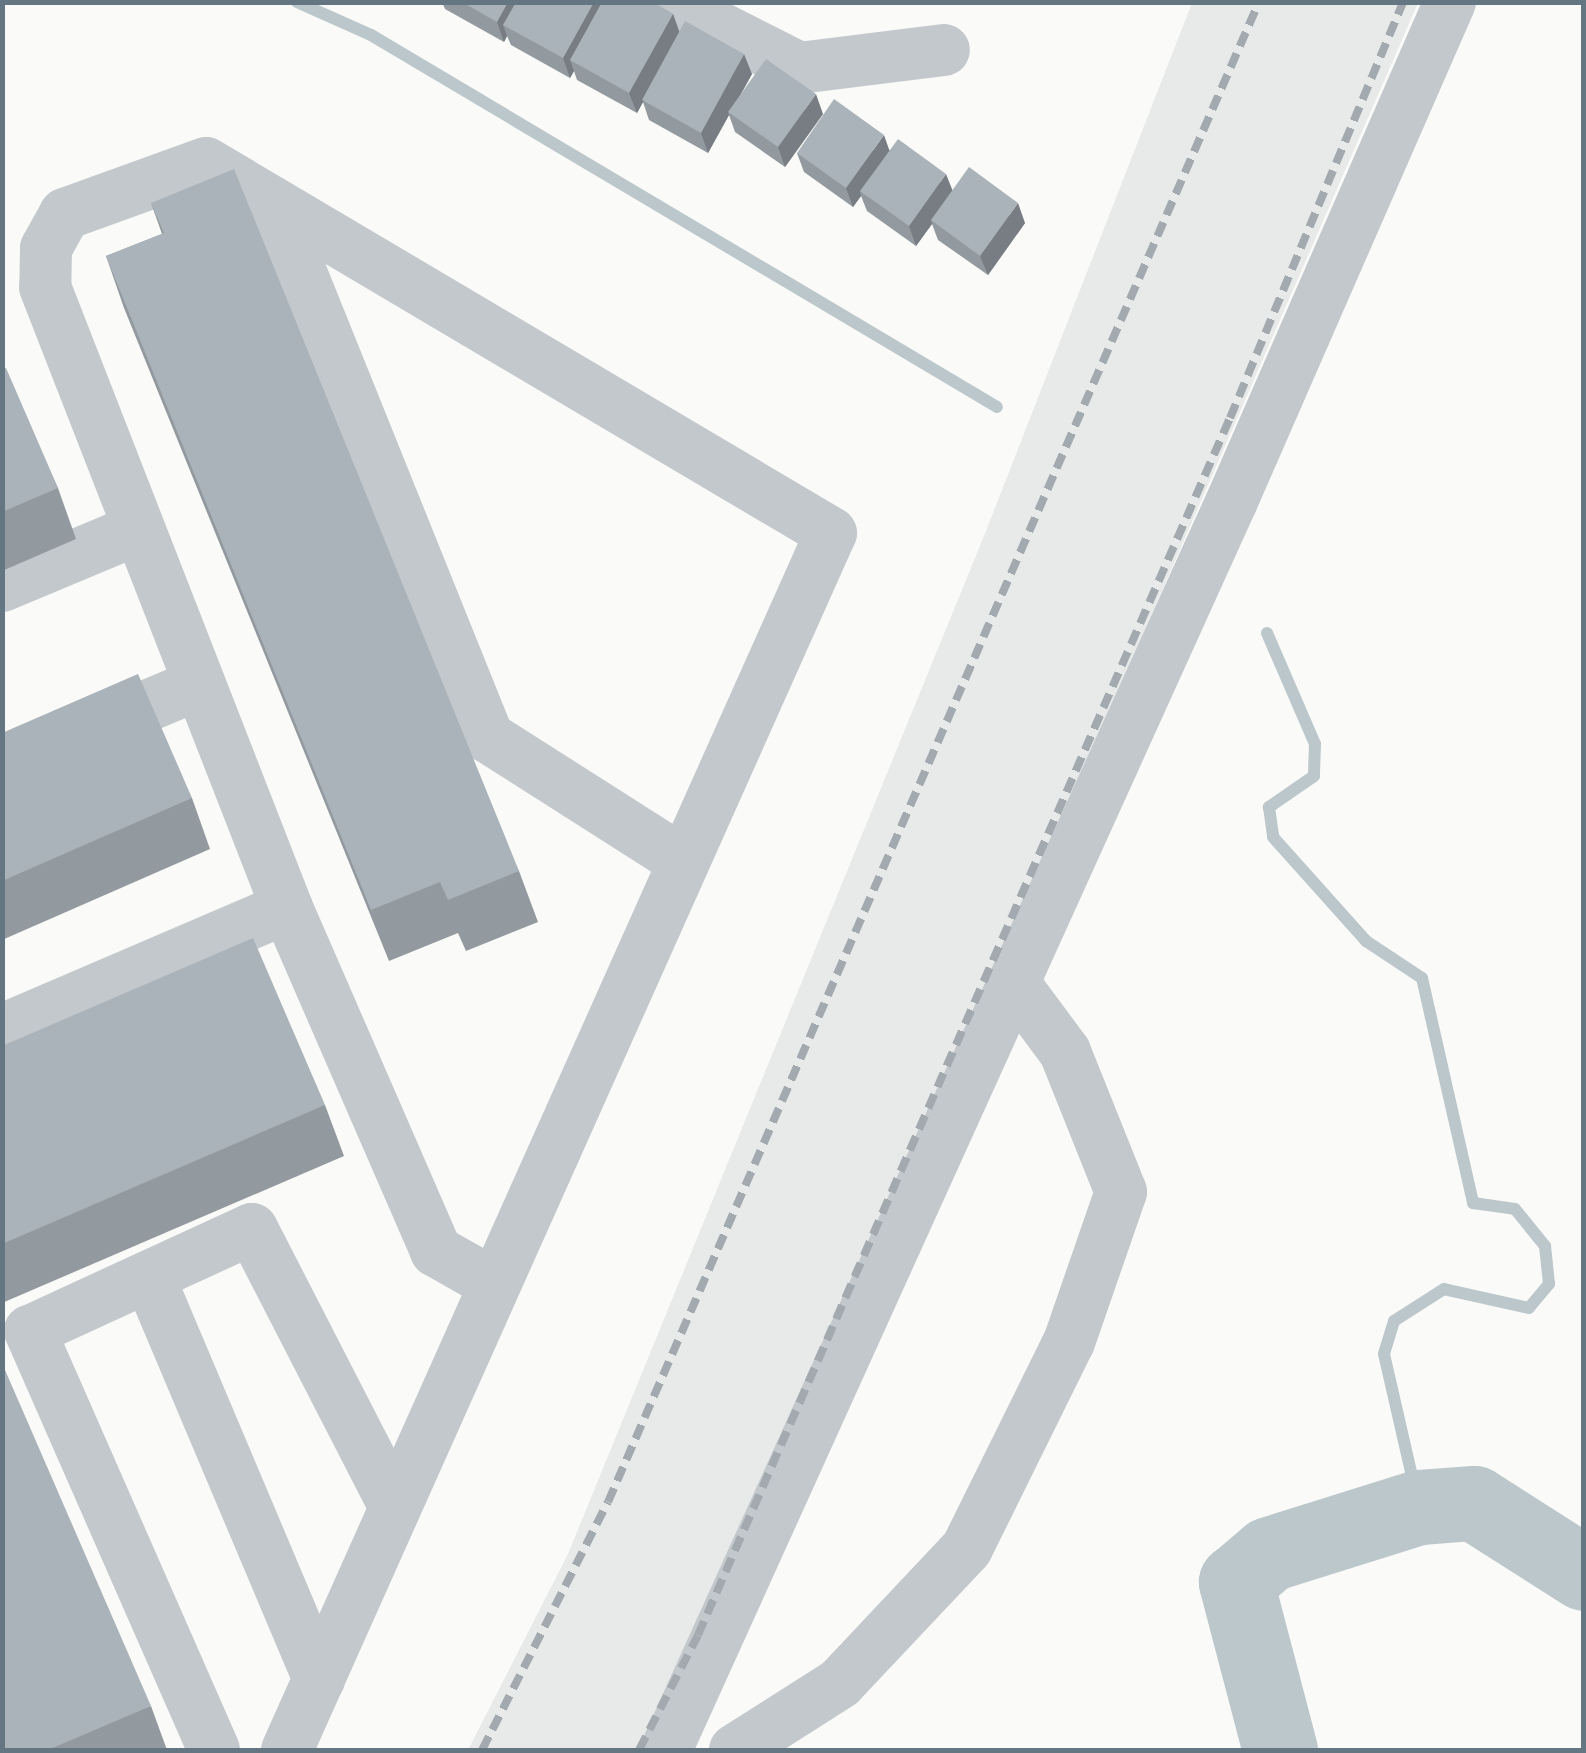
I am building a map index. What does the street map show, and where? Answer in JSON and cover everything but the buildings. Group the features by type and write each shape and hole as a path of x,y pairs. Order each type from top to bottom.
{"street":[{"path":"666,1750 1014,984 1450,2"},
{"path":"690,7 799,68 944,50"},
{"path":"287,1750 830,532 206,164 66,214 46,248 45,287 287,908 436,1251 494,1284"},
{"path":"273,203 488,737 684,862"},
{"path":"2,586 138,528"},
{"path":"2,767 199,684"},
{"path":"2,1030 287,908"},
{"path":"735,1750 840,1683 967,1548 1069,1342 1121,1192 1066,1052 1014,984"},
{"path":"214,1750 30,1331 252,1229 395,1508"},
{"path":"149,1276 319,1680"}],"shaded area":[{"path":"1192,3 1418,3 657,1750 468,1750 568,1554 984,536"}],"waterway":[{"path":"297,2 371,35 997,407"},
{"path":"1267,633 1315,744 1314,776 1269,807 1273,837 1366,941 1422,978 1473,1203 1515,1209 1545,1246 1549,1284 1529,1308 1444,1289 1394,1321 1384,1354 1419,1507"},
{"path":"1280,1750 1236,1582 1269,1554 1419,1507 1474,1503 1584,1573"}],"railway":[{"path":"482,1750 608,1502 1259,2"},
{"path":"639,1750 698,1635 1230,418 1403,2"}]}
